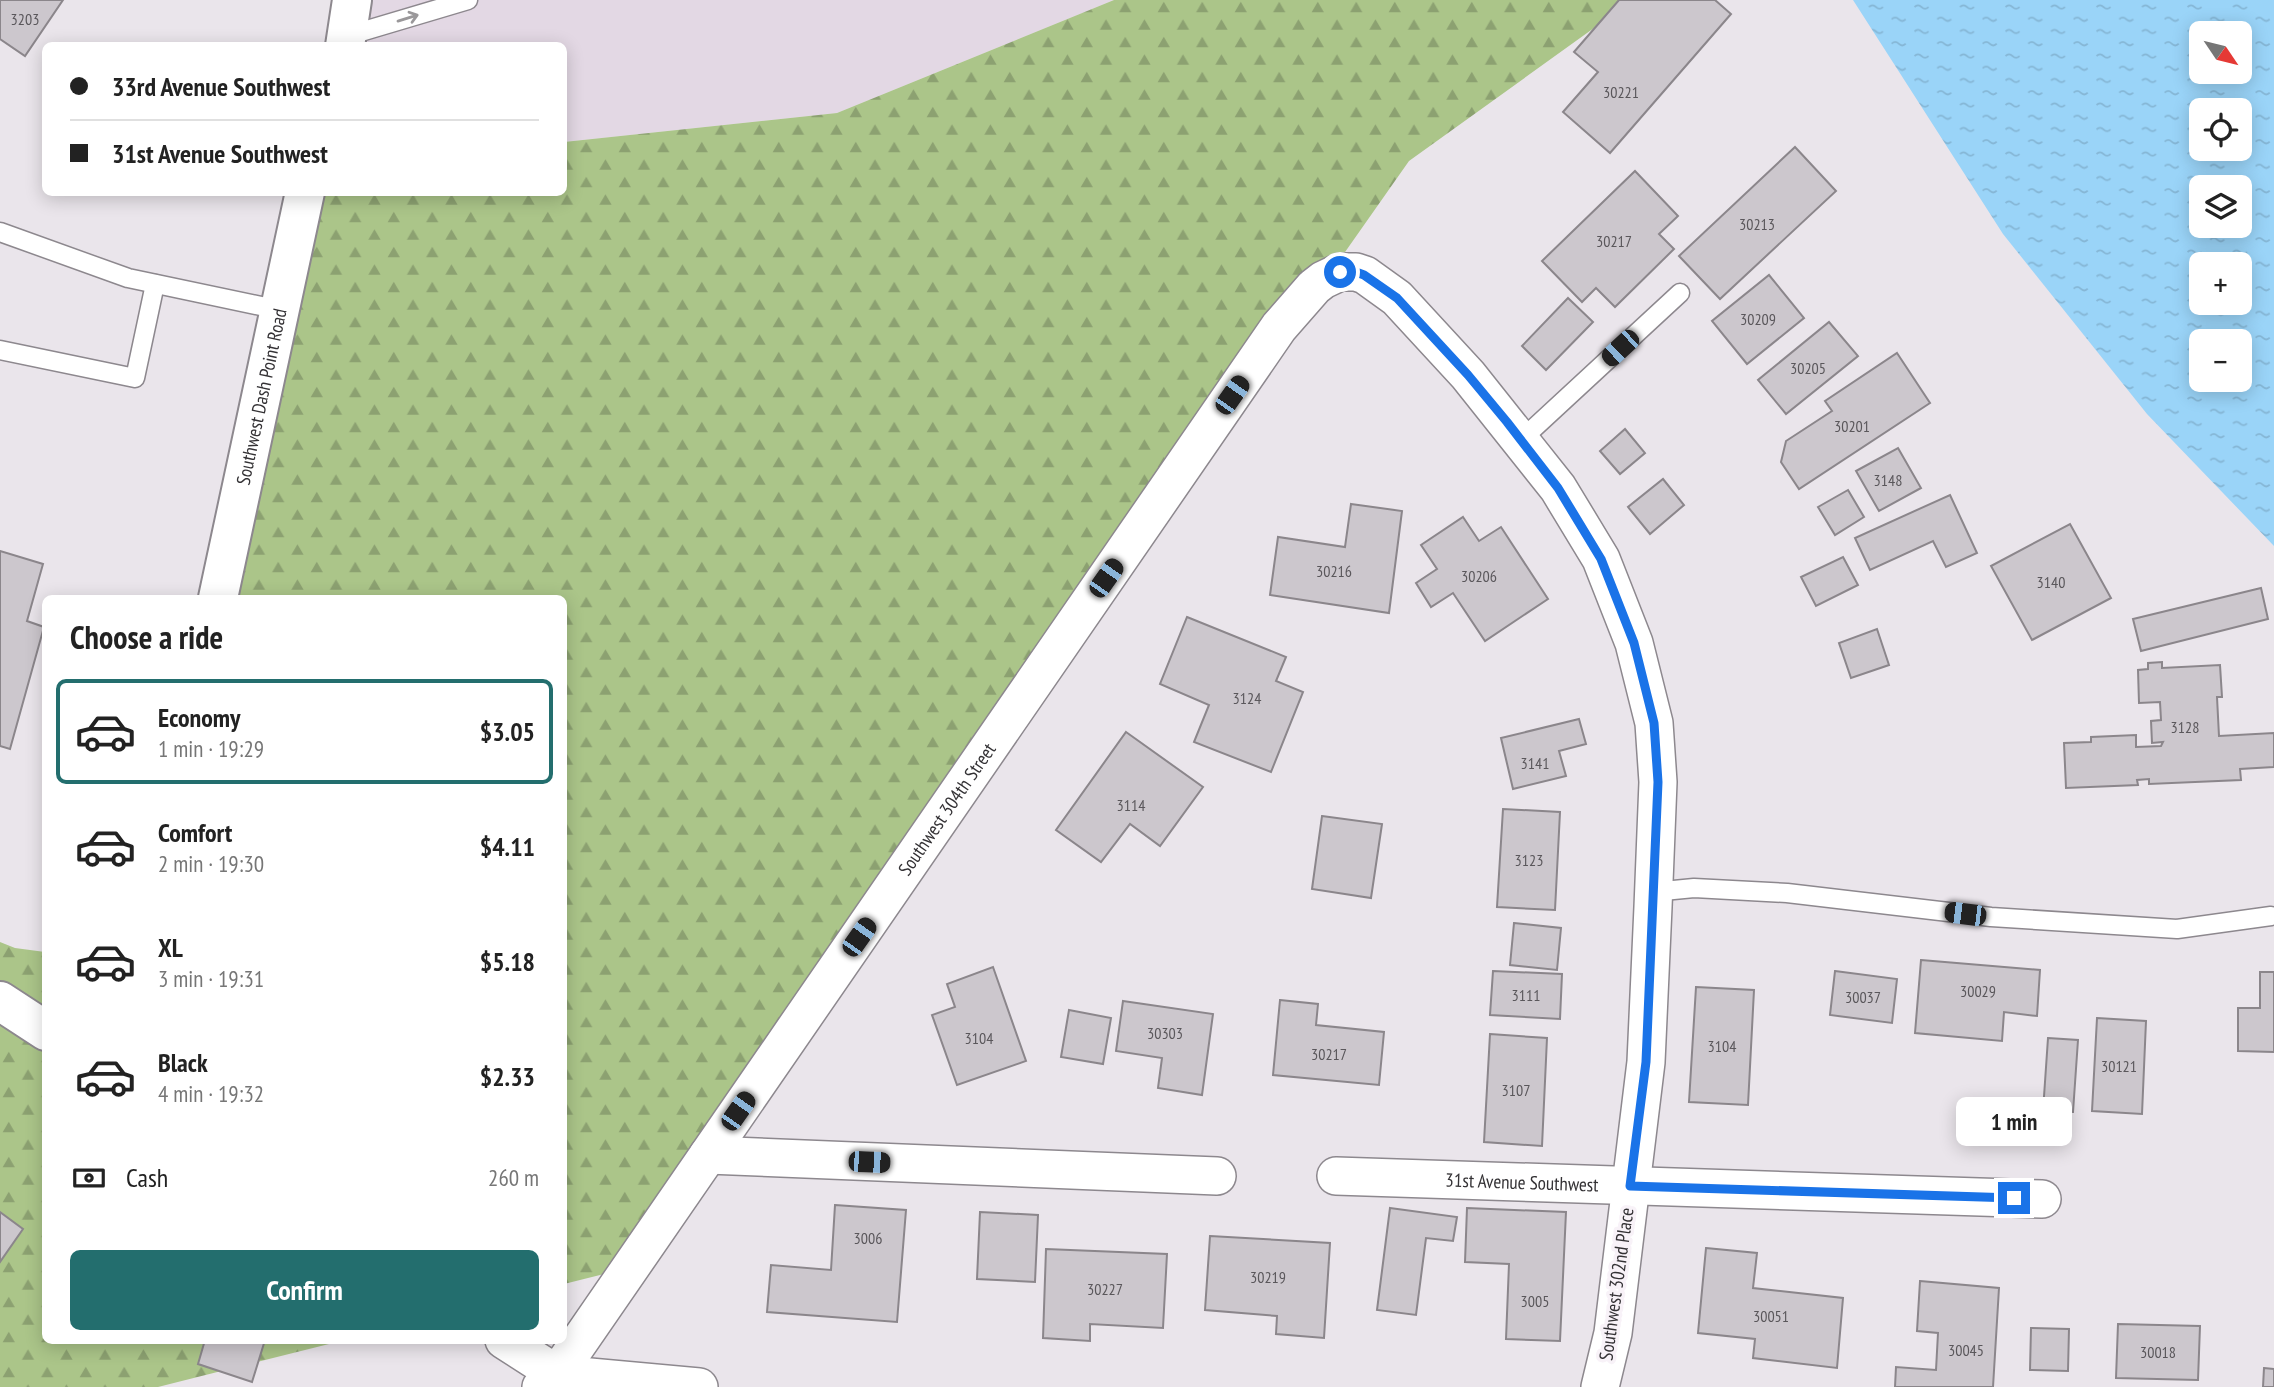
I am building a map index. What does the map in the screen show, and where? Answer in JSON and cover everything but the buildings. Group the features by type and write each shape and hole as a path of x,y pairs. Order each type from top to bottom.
{"main road":[{"name":"Southwest Dash Point Road","path":"219,595 304,196"},
{"path":"0,1001 42,1028"}],"street":[{"name":"Southwest 304th Street","path":"549,1381 1279,327 1323,280 1340,272 1356,272"},
{"name":"Southwest 302nd Place","path":"1356,272 1379,283 1397,298 1468,375 1558,488 1601,559 1634,643 1654,723 1658,782 1646,1062 1613,1333 1600,1387"},
{"path":"708,1155 1217,1176"},
{"name":"31st Avenue Southwest","path":"1336,1176 2042,1199"},
{"path":"509,1344 549,1381 699,1387"}],"lane":[{"path":"348,27 468,0"},
{"path":"0,232 128,278 280,310"},
{"path":"0,349 135,378 155,284"},
{"path":"1521,440 1680,293"},
{"path":"1653,892 1694,888 1787,893 1991,918 2177,929 2271,916"}],"shaded area":[{"path":"352,0 1114,0 837,113 567,142 567,42 346,42"}],"green space":[{"path":"1114,0 1633,0 1409,161 632,1267 567,1283 567,595 210,595 303,196 567,196 567,142 837,113"},
{"path":"0,942 15,948 42,952 42,1344 329,1344 158,1387 0,1387"}],"water":[{"path":"1853,0 2274,0 2274,546 2147,414 2003,234"}],"route":[{"path":"1340,272 1364,275 1397,298 1507,422 1558,488 1601,559 1634,643 1654,723 1658,782 1646,1062 1630,1186 2014,1198"}]}
